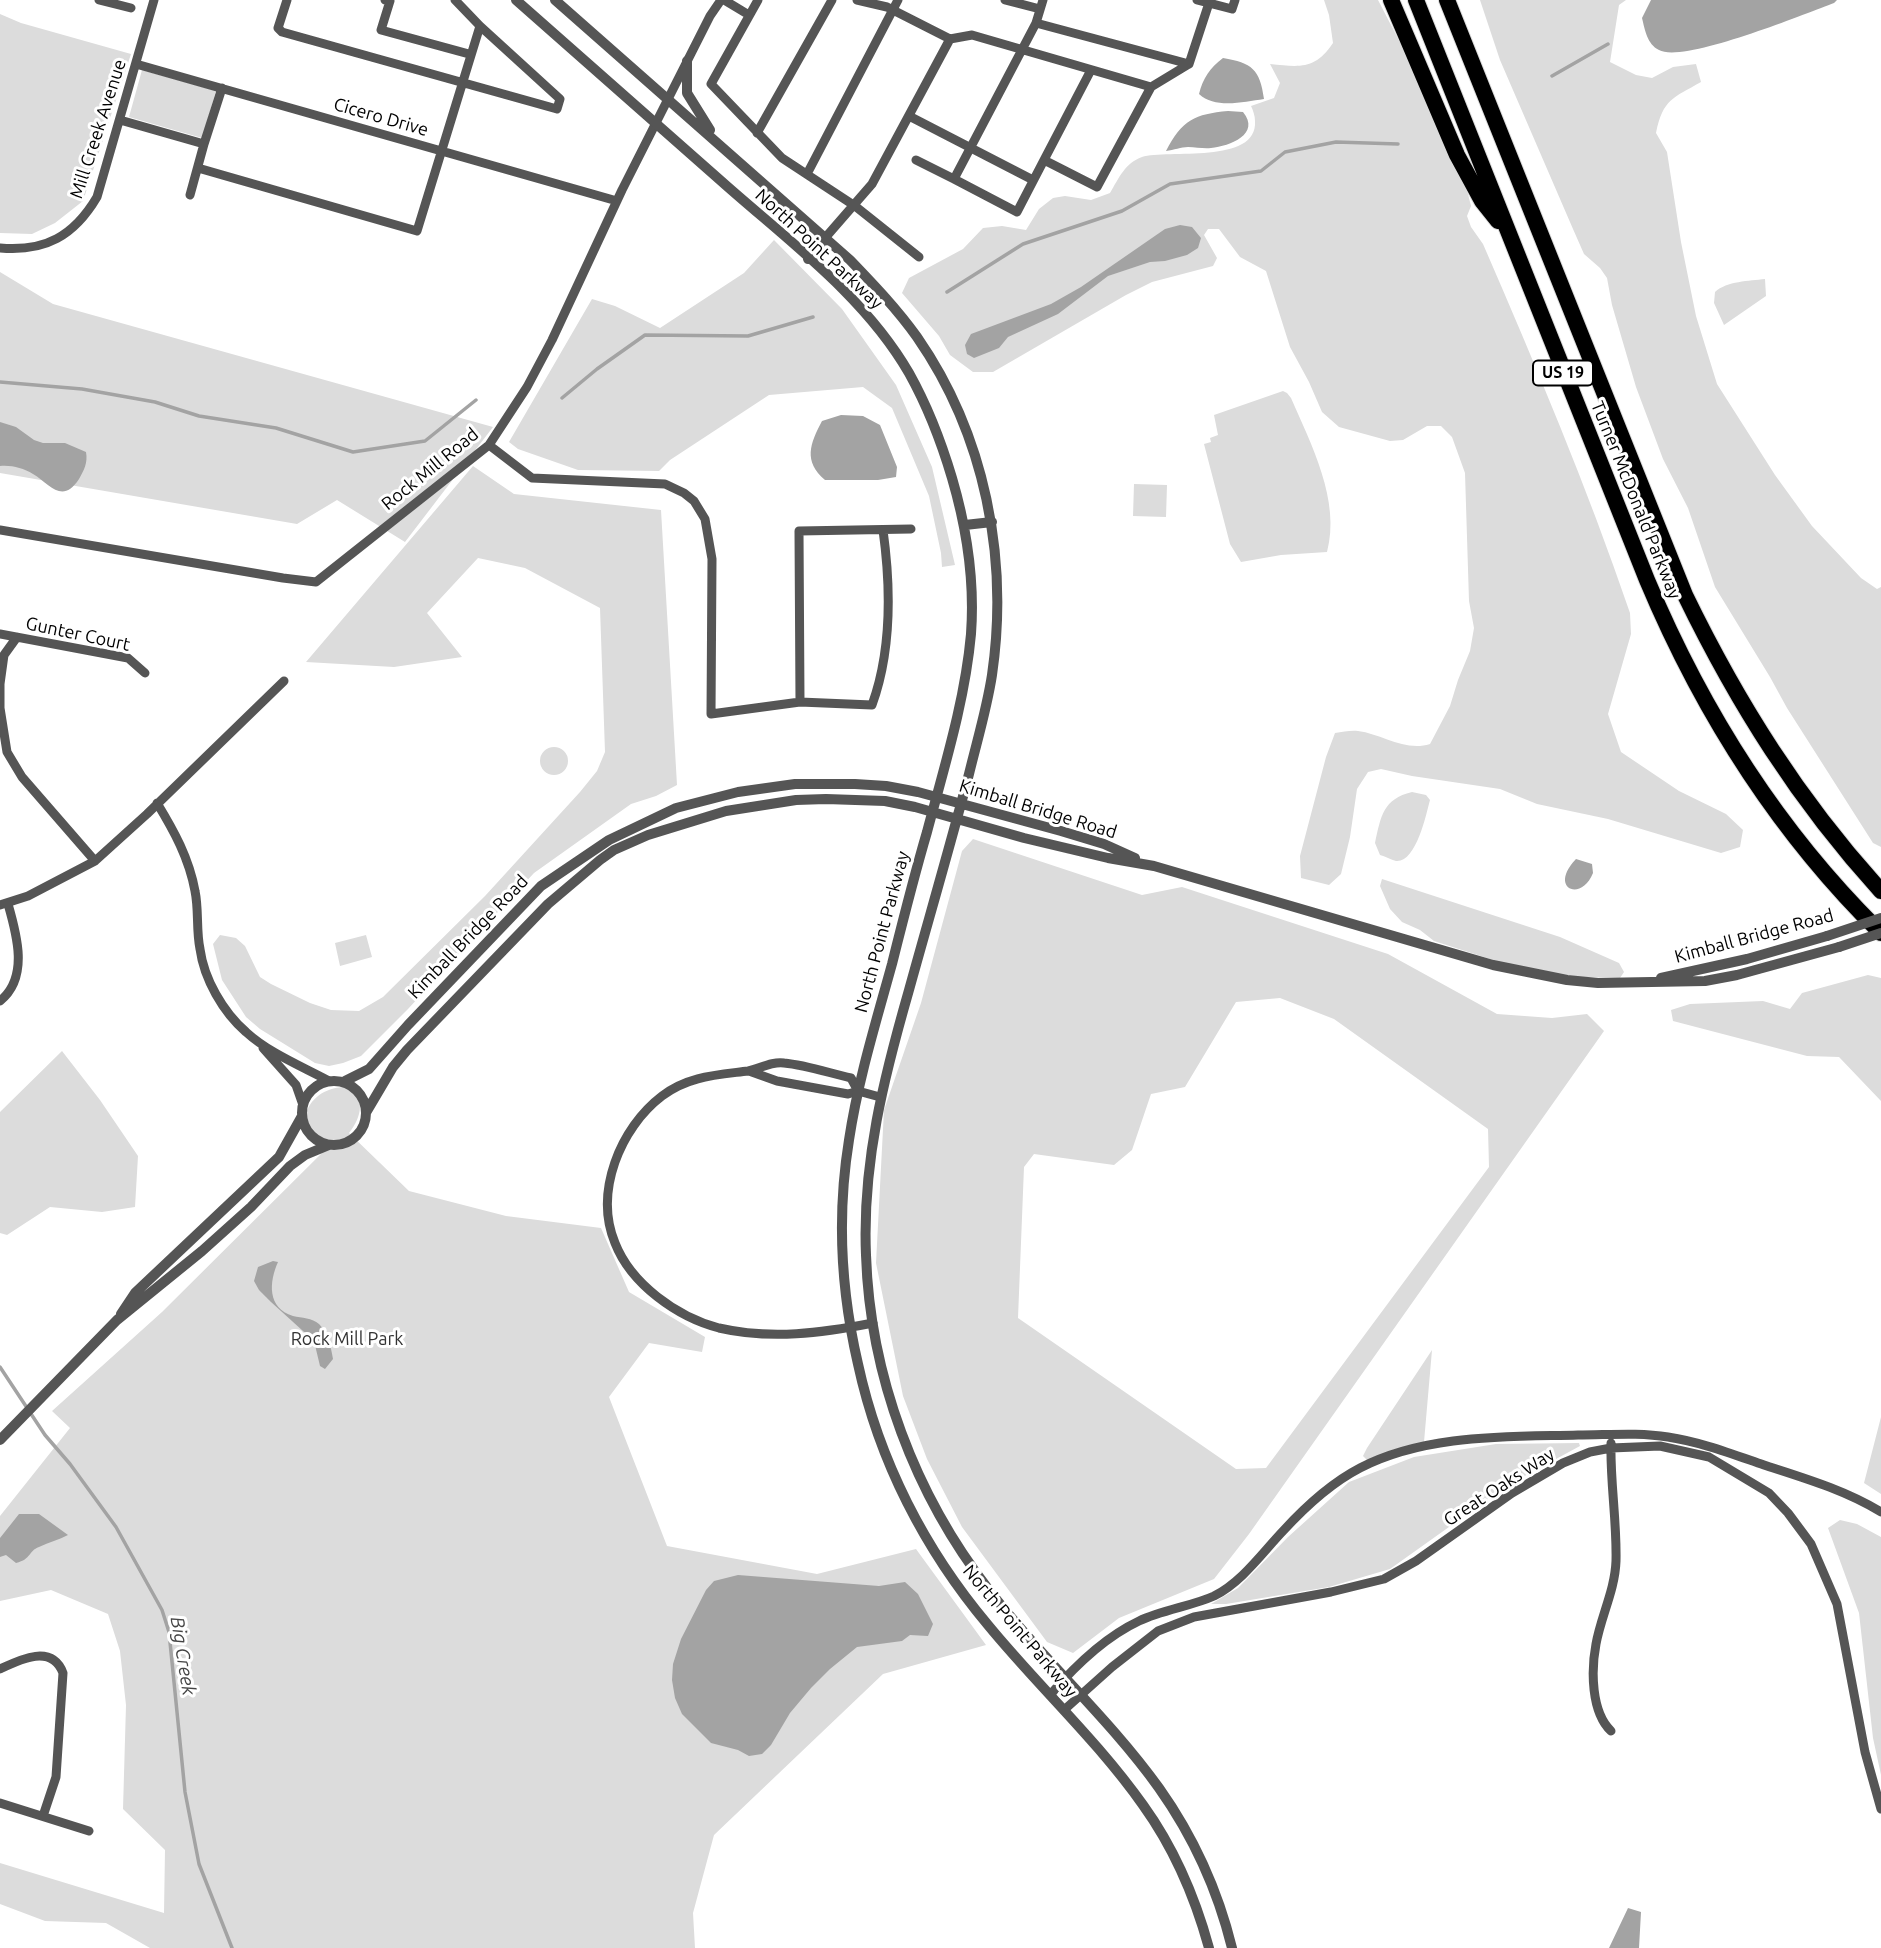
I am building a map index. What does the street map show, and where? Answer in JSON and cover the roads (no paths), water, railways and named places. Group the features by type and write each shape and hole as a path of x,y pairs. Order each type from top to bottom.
{"highway":[{"path":"1391,0 1457,155 1482,201 1508,234"},
{"name":"Turner McDonald Parkway","path":"1416,0 1656,602 1703,699 1751,776 1778,813 1834,883 1881,933"},
{"name":"Turner McDonald Parkway","path":"1447,0 1685,595 1709,646 1731,688 1799,792 1881,891"}],"street":[{"path":"99,0 131,8"},
{"name":"Mill Creek Avenue","path":"0,248 20,250 51,243 68,233 82,219 97,197 154,0"},
{"path":"287,0 278,28 282,32 557,109 560,99 455,0"},
{"path":"385,0 390,1 381,30 469,54"},
{"name":"North Point Parkway","path":"516,0 808,258 861,309 908,371 939,435 965,525 971,578 971,632 960,703 937,797 858,1091 845,1167 842,1219 844,1276 850,1328 864,1391 881,1443 927,1540 985,1623 1119,1773 1154,1821 1186,1880 1209,1948"},
{"name":"North Point Parkway","path":"555,0 850,260 917,338 935,366 963,424 983,482 992,522 997,565 996,644 988,695 961,804 880,1097 869,1161 865,1208 866,1258 873,1323 892,1405 909,1454 930,1498 957,1545 989,1591 1146,1772 1182,1824 1215,1893 1232,1948"},
{"path":"723,0 749,15"},
{"name":"Rock Mill Road","path":"0,530 316,582 489,445 546,352 687,61 723,0"},
{"path":"758,0 711,84 782,158 855,206 919,257"},
{"path":"757,133 832,0"},
{"path":"857,0 895,11 950,38 972,35 1151,87"},
{"path":"807,174 895,11 898,0"},
{"path":"954,179 1036,23 1042,5 1005,0"},
{"path":"1197,0 1232,9 1235,0"},
{"path":"1044,160 1097,187 1151,87 1189,64 1209,3"},
{"path":"1036,23 1189,64"},
{"path":"198,168 417,231 469,54 480,26"},
{"path":"808,258 872,184 950,38"},
{"path":"687,61 687,93 719,144"},
{"name":"Cicero Drive","path":"136,64 617,201"},
{"path":"916,160 1017,212 1091,70"},
{"path":"190,195 222,88"},
{"path":"909,116 1033,180"},
{"path":"120,120 204,144"},
{"path":"489,445 532,478 665,484 694,501 705,519 712,559 711,715 800,702 872,705 880,684 887,650 889,572 883,530"},
{"path":"965,525 992,522"},
{"path":"800,702 799,531 911,529"},
{"name":"Gunter Court","path":"0,634 128,658 138,664 145,673"},
{"path":"17,637 4,655 0,684 0,708 7,752 22,777 95,861"},
{"path":"0,1001 12,992 19,942 4,905 95,861 284,681"},
{"name":"Kimball Bridge Road","path":"345,1082 369,1069 541,886 609,840 676,808 723,796 795,784 855,783 887,786 937,797 1104,845 1154,866"},
{"name":"Kimball Bridge Road","path":"367,1111 393,1067 407,1050 548,904 614,850 680,824 768,803 855,799 885,801 933,811 1108,858 1154,866 1493,965 1567,980 1598,983 1705,981 1737,975 1881,933"},
{"path":"157,803 187,856 196,892 200,950 209,979 233,1019 296,1085 310,1135 329,1145"},
{"name":"Kimball Bridge Road","path":"1634,983 1747,960 1881,918"},
{"path":"0,1440 117,1320 202,1251 251,1207 290,1166 304,1155 329,1145 340,1145 358,1135 364,1126 367,1111 362,1094 354,1086 345,1082 329,1081 259,1044"},
{"path":"858,1091 851,1078 781,1062 749,1071 713,1074 683,1083 662,1096 624,1141 614,1161 607,1200 614,1241 632,1272 669,1305 698,1321 720,1328 772,1335 805,1335 873,1323"},
{"path":"749,1071 777,1081 848,1094 858,1091 880,1097"},
{"path":"117,1320 135,1293 279,1157 314,1087 329,1081"},
{"path":"1611,1435 1616,1563 1612,1592 1596,1645 1594,1678 1597,1707 1603,1724 1611,1731"},
{"name":"Great Oaks Way","path":"1050,1695 1065,1678 1114,1636 1138,1622 1214,1595 1259,1559 1284,1530 1327,1489 1362,1467 1397,1453 1438,1443 1514,1437 1665,1437 1700,1444 1845,1493 1881,1512"},
{"name":"Great Oaks Way","path":"1064,1710 1158,1631 1194,1616 1331,1592 1384,1579 1416,1561 1549,1470 1590,1452 1611,1448 1660,1446 1709,1457 1769,1493 1811,1544 1837,1604 1865,1752 1881,1809"},
{"path":"0,1669 23,1658 42,1656 56,1661 64,1674 56,1777 43,1816"},
{"path":"0,1803 89,1831"}],"waterway":[{"path":"1552,76 1608,44"},
{"path":"947,292 1023,244 1122,211 1170,184 1261,171 1285,152 1336,142 1398,144"},
{"path":"562,398 645,335 748,336 813,317"},
{"path":"0,382 82,389 155,402 199,416 276,428 353,452 425,441 476,400"},
{"name":"Big Creek","path":"0,1367 45,1435 116,1527 162,1610 169,1632 185,1792 199,1864 232,1948"}],"park label":[{"name":"Rock Mill Park","path":"347,1339"}]}
